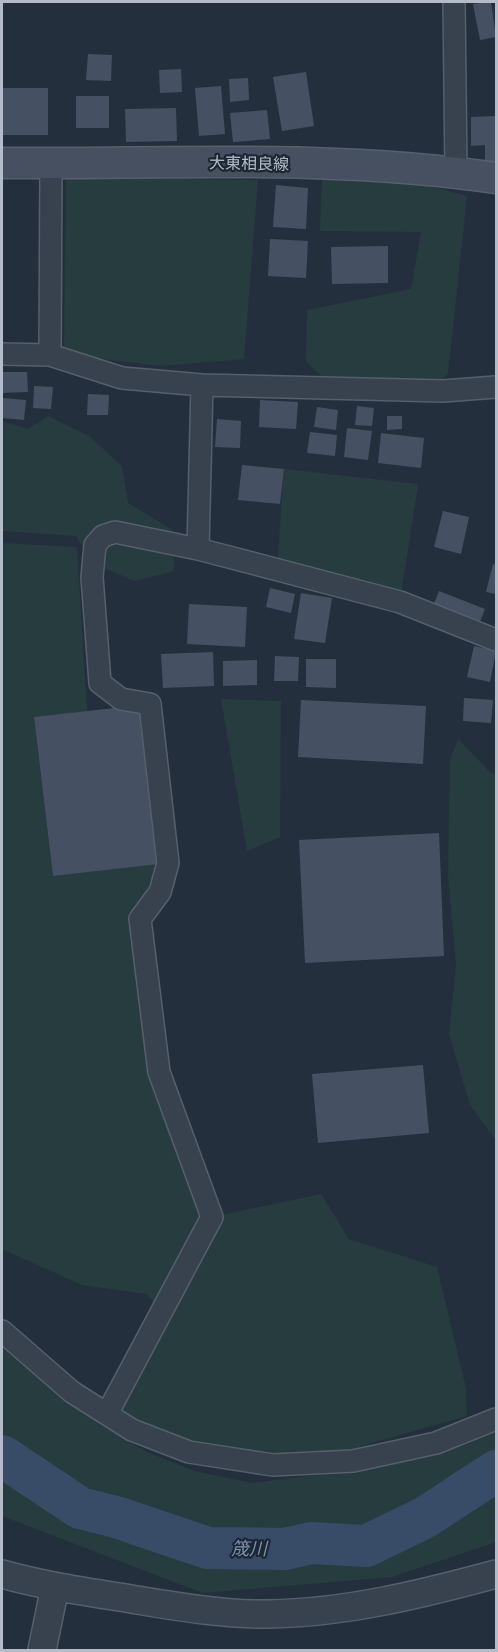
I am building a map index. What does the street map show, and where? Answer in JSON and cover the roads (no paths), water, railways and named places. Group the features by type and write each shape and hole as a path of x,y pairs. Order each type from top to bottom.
{"main road":[{"name":"大東相良線","path":"2,163 390,166 496,178"}],"street":[{"path":"454,2 456,172"},
{"path":"50,355 51,163"},
{"path":"2,354 50,355 122,378 202,386 443,391 496,387"},
{"path":"198,549 202,386"},
{"path":"107,1414 212,1217 159,1072 140,918 160,892 168,863 150,704 121,699 100,683 92,577 95,544 103,536 115,532 198,549 400,602 496,640"},
{"path":"2,1331 72,1392 132,1430 189,1452 273,1465 353,1461 436,1443 496,1419"},
{"path":"2,1574 54,1587 183,1608 267,1614 347,1608 430,1592 496,1574"},
{"path":"42,1650 54,1587"}],"waterway":[{"name":"筬川","path":"2,1456 80,1508 116,1517 208,1548 285,1549 311,1543 366,1546 424,1518 496,1471"}]}
